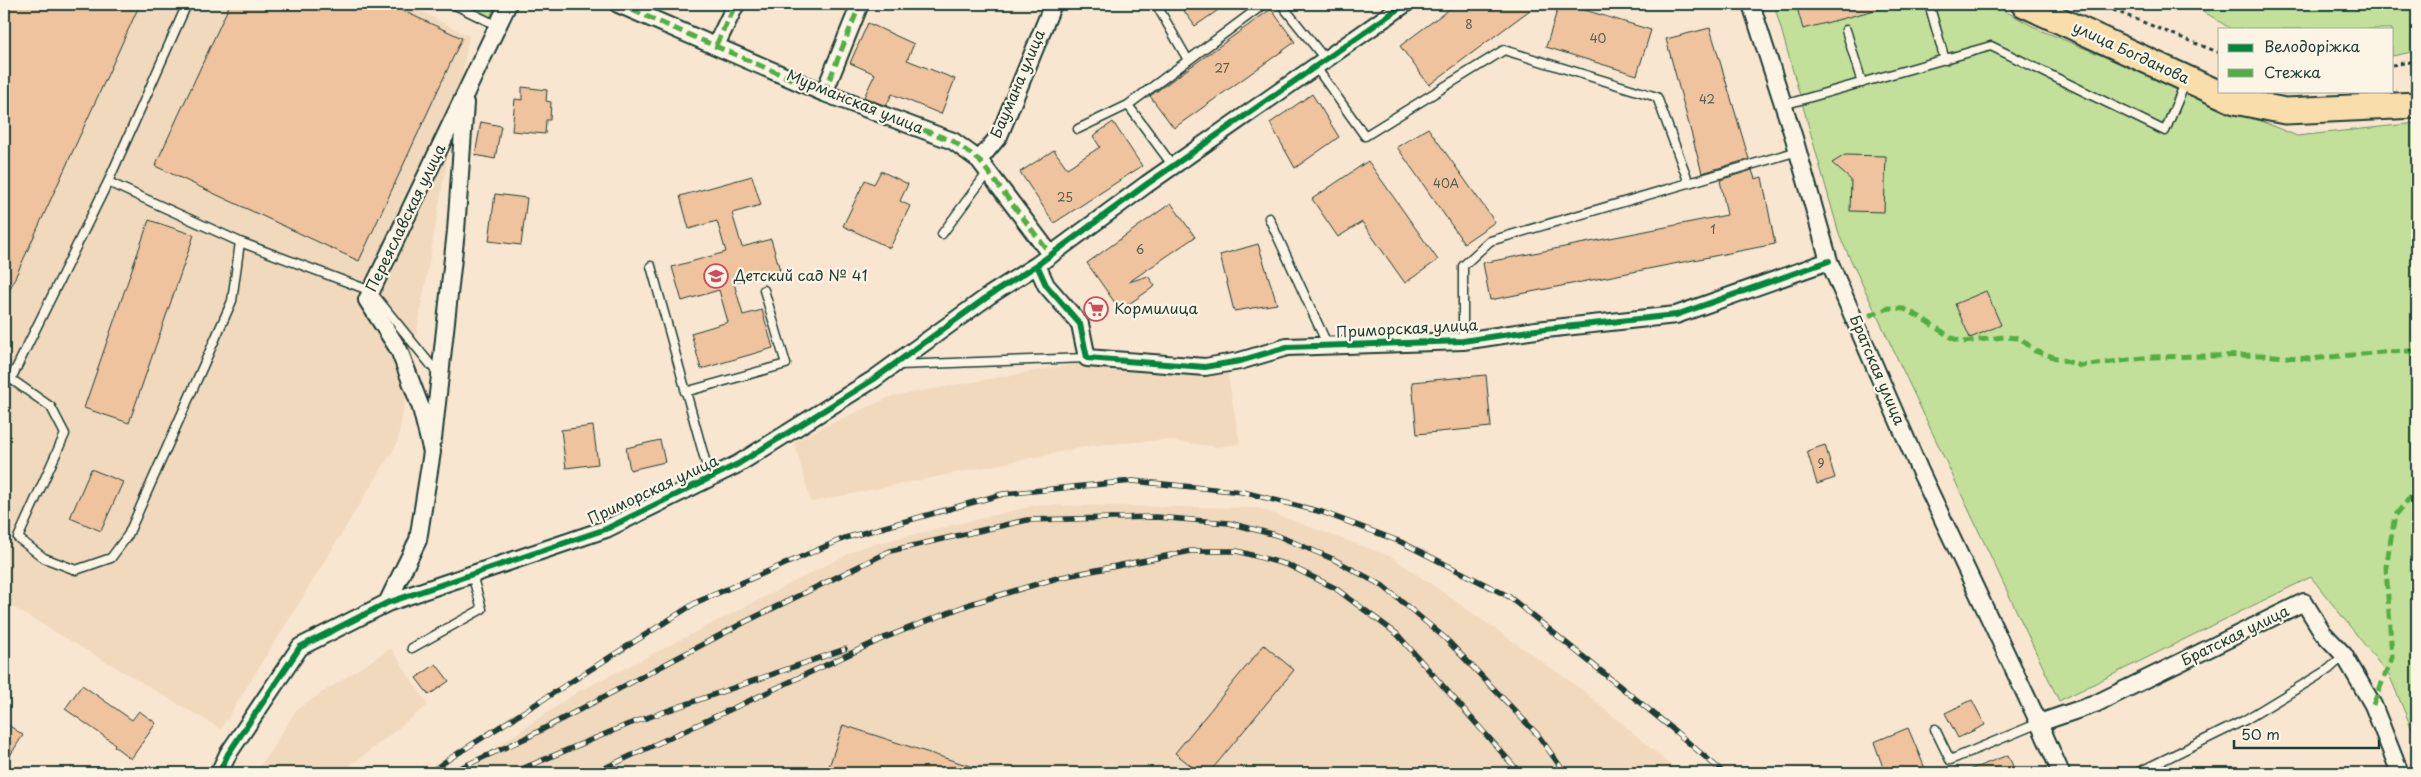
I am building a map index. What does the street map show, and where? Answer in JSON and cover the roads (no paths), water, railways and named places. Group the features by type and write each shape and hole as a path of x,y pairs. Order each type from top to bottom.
{"main road":[{"name":"улица Богданова","path":"2024,4 2235,101 2285,111 2417,105"}],"street":[{"name":"Переяславская улица","path":"387,603 418,540 432,452 421,408 399,350 367,300 508,4"},
{"name":"Мурманская улица","path":"618,4 824,93 953,141 984,166 1051,255"},
{"path":"716,45 736,4"},
{"path":"824,93 860,4"},
{"name":"Баумана улица","path":"984,166 999,136 1052,4"},
{"name":"Приморская улица","path":"219,773 228,754 300,647 387,603 606,529 738,464 894,365 990,294 1038,265 1173,166 1405,4"},
{"name":"Братская улица","path":"1751,4 1798,151 1829,261 1920,471 2061,773"},
{"path":"432,452 456,231 466,94"},
{"name":"Приморская улица","path":"1087,358 1205,367 1240,362 1287,347 1463,342 1536,330 1676,315 1829,261"},
{"path":"1038,265 1046,285 1080,324 1087,358"},
{"name":"Братская улица","path":"2039,723 2095,704 2304,602 2323,633 2344,655 2373,705 2400,773"}],"lane":[{"path":"187,4 108,182 7,377 51,407 65,434 18,538 44,558 76,570 111,558 128,534 232,301 240,242"},
{"path":"453,4 498,26"},
{"path":"1156,4 1188,60"},
{"path":"1078,129 1128,105 1264,4"},
{"path":"1281,4 1320,62 1365,136 1504,50 1657,97 1689,183"},
{"path":"1929,4 1945,60"},
{"path":"1846,30 1862,83"},
{"path":"1784,105 1991,46 2165,131 2187,79"},
{"path":"1128,105 1173,166"},
{"path":"1463,342 1463,266 1490,241 1798,151"},
{"path":"942,234 984,166"},
{"path":"108,182 240,242 371,291 440,376"},
{"path":"1269,218 1328,346"},
{"path":"651,266 710,478"},
{"path":"685,392 786,364 764,290"},
{"path":"894,365 1087,358"},
{"path":"412,648 482,609 472,575"},
{"path":"2137,773 2245,720 2329,669 2344,655"},
{"path":"1935,729 1950,760 2039,723"}],"railway":[{"path":"429,773 697,602 845,538 1003,494 1133,481 1243,492 1322,512 1401,542 1508,596 1724,773"},
{"path":"449,773 528,737 745,622 890,551 1027,520 1156,517 1229,523 1276,535 1333,559 1383,586 1445,638 1538,735 1565,773"},
{"path":"594,773 884,638 970,604 1057,578 1191,551 1237,551 1288,565 1335,588 1397,634 1520,773"},
{"path":"512,773 629,724 845,649"}],"place":[{"name":"Детский сад № 41","path":"716,276"},
{"name":"Кормилица","path":"1096,309"}]}
